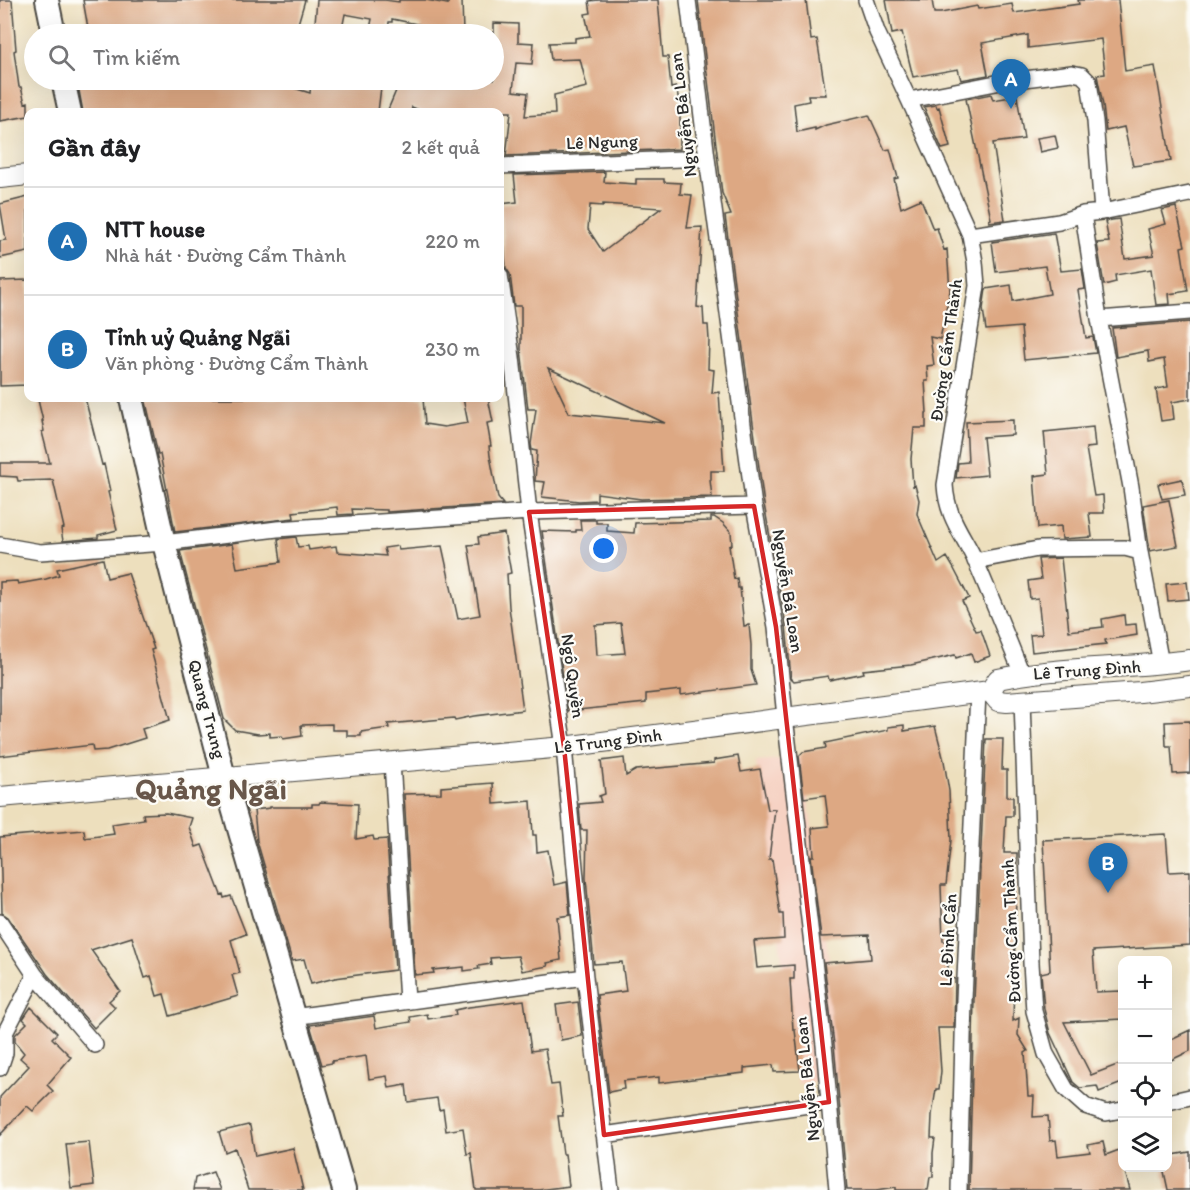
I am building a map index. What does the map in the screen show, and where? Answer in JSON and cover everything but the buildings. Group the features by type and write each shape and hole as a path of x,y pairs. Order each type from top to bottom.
{"main road":[{"path":"47,0 52,24"},
{"path":"65,90 69,108"},
{"path":"0,178 24,175"},
{"name":"Quang Trung","path":"132,402 164,543 224,777 344,1190"},
{"name":"Lê Trung Đình","path":"0,797 564,747 984,692 998,679 1022,674 1190,660"},
{"path":"1136,666 1140,692"},
{"name":"Lê Trung Đình","path":"984,692 998,701 1007,702 1190,686"}],"street":[{"name":"Nguyễn Bá Loan","path":"688,0 754,506 776,627 837,1190"},
{"name":"Đường Cẩm Thành","path":"866,0 877,32 970,236 977,286 945,485 949,512 975,561 1022,674"},
{"path":"909,100 1001,82 1072,73 1082,75 1089,82 1095,121 1102,212"},
{"name":"Lê Ngung","path":"504,166 707,158"},
{"path":"970,236 1059,222 1083,214 1190,194"},
{"path":"1083,214 1099,319 1161,664"},
{"name":"Ngô Quyền","path":"504,302 529,512 564,747 585,977 611,1190"},
{"path":"1099,319 1190,312"},
{"path":"0,545 40,552 164,543 277,529 529,512 754,506"},
{"path":"975,561 1038,549 1125,548 1140,552"},
{"name":"Lê Đình Cẩn","path":"959,1190 964,1000 984,692"},
{"name":"Đường Cẩm Thành","path":"1022,700 1030,963 1034,1011 1046,1054 1066,1089 1085,1106 1107,1113 1118,1111"},
{"path":"392,762 407,1001"},
{"path":"0,922 35,975 95,1045"},
{"path":"0,1068 6,1053 5,1033 35,975"},
{"path":"293,1017 585,977"},
{"path":"1172,1101 1190,1097"},
{"path":"604,1135 829,1102"}],"highlighted area":[{"path":"754,506 776,627 829,1102 604,1135 564,747 529,512"}],"shaded area":[{"path":"803,757 844,1077 798,1084 756,761"}],"place":[{"name":"NTT house","path":"1011,109"},
{"name":"Tỉnh uỷ Quảng Ngãi","path":"1108,893"}],"district":[{"name":"Quảng Ngãi","path":"211,789"}]}
